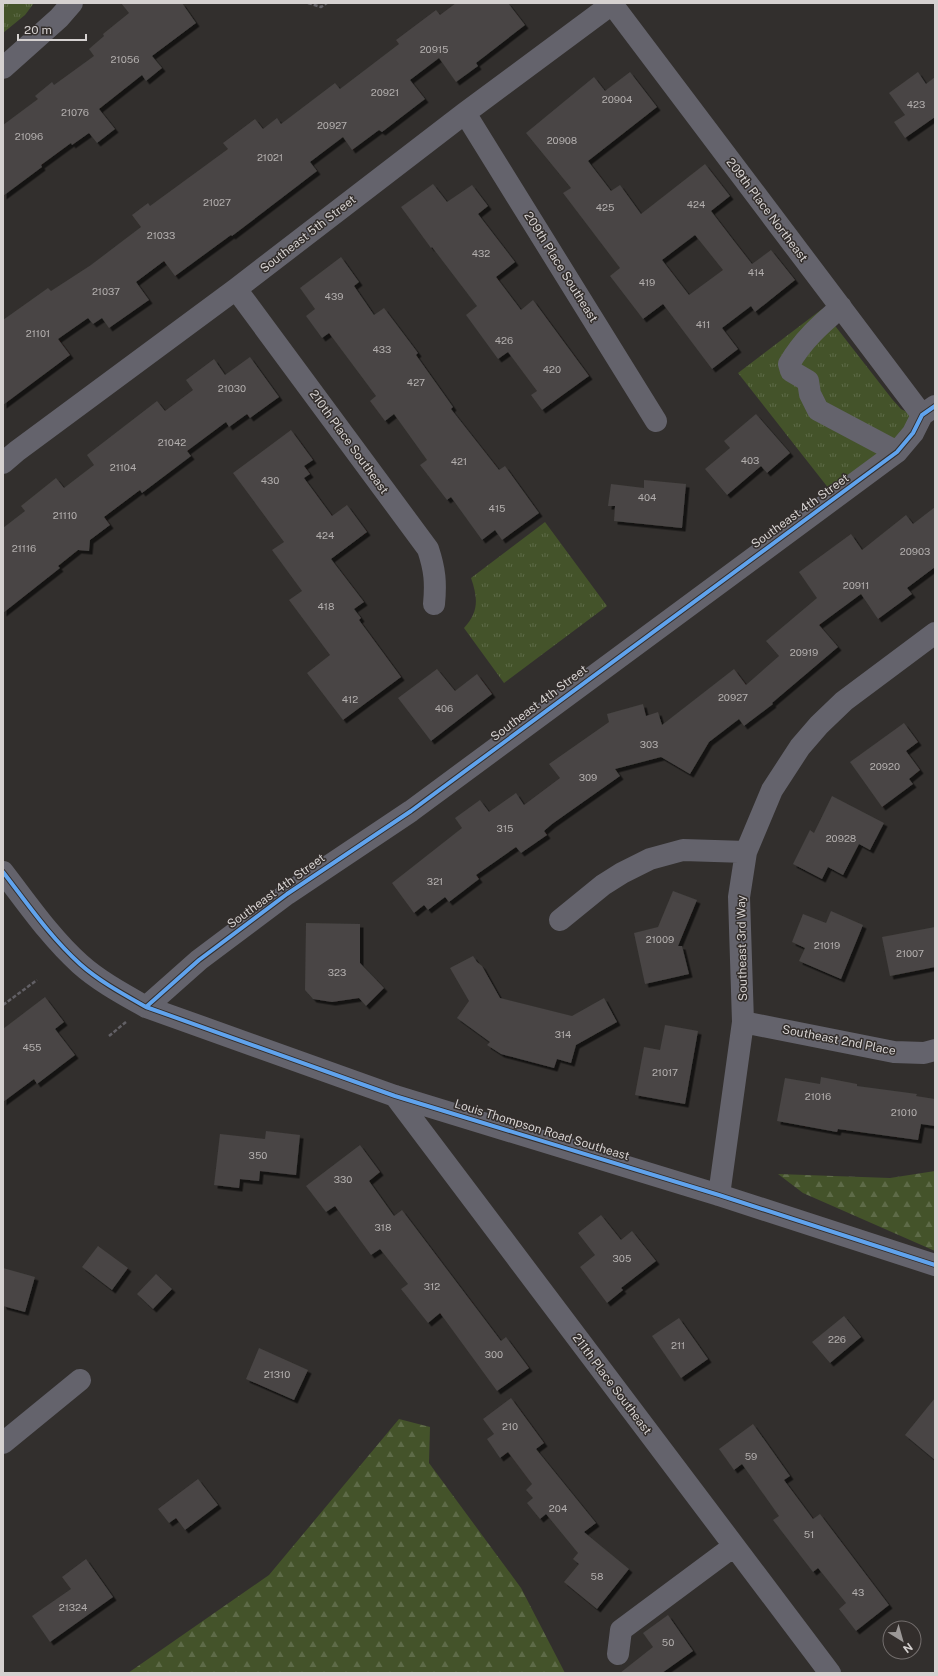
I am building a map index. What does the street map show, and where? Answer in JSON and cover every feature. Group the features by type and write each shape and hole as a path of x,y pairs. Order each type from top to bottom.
{"street":[{"path":"3,68 59,18 72,3"},
{"name":"Southeast 5th Street","path":"3,463 23,446 236,289 466,113 612,4"},
{"name":"209th Place Northeast","path":"612,4 841,307 929,410"},
{"name":"209th Place Southeast","path":"466,113 656,421"},
{"name":"210th Place Southeast","path":"236,289 428,549 434,569 434,604"},
{"path":"841,307 812,331 789,364 791,371 808,381 810,394 818,410 897,452"},
{"name":"Southeast 4th Street","path":"146,1007 199,960 287,894 411,811 897,452 913,433 929,410"},
{"name":"Southeast 3rd Way","path":"719,1195 743,1022 739,897 746,852 772,790 800,747 819,725 844,701 935,633"},
{"path":"560,920 603,885 622,872 650,859 683,850 746,852"},
{"name":"Louis Thompson Road Southeast","path":"3,872 58,943 80,964 109,986 146,1007 395,1096 719,1195 935,1265"},
{"name":"Southeast 2nd Place","path":"743,1022 894,1052 924,1053 935,1050"},
{"name":"211th Place Southeast","path":"395,1096 830,1673"},
{"path":"3,1443 80,1380"},
{"path":"618,1654 620,1630 734,1546"}],"path":[{"path":"308,3 321,7 327,3"},
{"path":"3,1005 37,980"}],"green space":[{"path":"3,3 34,3 25,15 3,33"},
{"path":"822,309 892,399 901,409 911,414 905,431 833,494 738,373"},
{"path":"545,522 607,606 504,683 464,628 475,610 476,604 475,592 471,578"},
{"path":"935,1171 935,1251 803,1193 778,1174 890,1178"},
{"path":"399,1419 430,1427 429,1463 521,1588 565,1673 128,1673 269,1575"}],"building":[{"path":"121,3 182,3 196,23 152,56 162,68 146,81 142,75 99,109 115,129 97,143 89,133 72,145 71,143 3,196 3,125 38,99 35,96 52,82 54,85 94,56 89,49 104,36 103,34 129,13"},
{"path":"456,3 508,3 525,25 476,63 478,66 456,82 439,58 410,80 425,99 382,132 379,130 352,150 343,137 310,162 317,171 232,236 231,235 175,276 164,261 136,282 149,300 109,328 102,318 93,324 88,318 58,339 70,355 3,405 3,320 48,288 51,291 91,265 141,227 132,215 148,203 150,206 228,149 223,143 255,119 263,129 277,118 281,124 335,83 340,89 399,44 396,40 436,10 440,15"},
{"path":"630,72 657,107 588,161 611,191 620,185 641,214 705,164 730,196 711,211 734,241 752,264 771,250 795,280 755,312 751,306 722,328 738,349 712,369 663,304 643,319 610,276 620,268 563,193 571,188 526,133 594,77 605,91","holes":["695,235 723,270 689,295 662,260"]},
{"path":"918,72 926,84 935,77 935,117 905,138 894,122 905,115 889,93"},
{"path":"433,184 447,202 472,185 488,206 478,214 515,262 496,277 521,310 533,300 589,376 542,410 531,395 537,391 508,352 498,359 466,315 477,306 401,207"},
{"path":"341,257 359,282 354,286 374,315 384,308 418,353 416,355 453,407 451,409 499,470 505,466 539,513 502,540 495,530 482,540 451,497 447,500 420,465 427,460 394,414 385,421 370,401 376,396 329,333 322,338 306,316 315,309 300,288"},
{"path":"250,357 279,397 250,418 247,414 229,427 226,422 187,451 191,456 142,493 140,490 104,517 110,525 90,540 89,551 78,550 58,566 60,568 3,613 3,528 25,511 21,506 56,478 64,488 94,465 87,455 157,401 165,411 193,390 186,380 214,359 225,375"},
{"path":"756,414 790,453 767,473 761,466 727,495 705,469 730,448 724,441"},
{"path":"291,430 313,460 304,466 310,474 304,478 332,516 347,505 367,532 331,559 364,602 354,609 361,618 359,620 401,677 343,720 307,673 330,655 289,600 302,591 272,550 284,542 233,473"},
{"path":"644,480 686,484 682,528 614,521 615,506 608,506 611,484 644,488"},
{"path":"935,507 935,567 907,588 912,594 878,619 861,594 819,625 838,647 772,703 773,704 744,726 739,719 709,742 690,774 661,757 615,769 620,776 552,824 544,831 547,835 521,853 516,847 476,875 479,879 449,902 445,897 428,910 424,905 414,913 392,883 462,828 455,818 480,800 489,812 516,793 524,805 560,778 549,764 609,722 607,714 643,704 646,716 658,712 662,725 734,669 746,685 779,656 766,641 817,598 799,572 851,534 862,550 906,515 913,524"},
{"path":"437,669 455,691 477,674 492,694 431,741 398,698"},
{"path":"904,723 918,742 906,751 920,770 909,779 913,784 882,807 850,762"},
{"path":"832,796 884,823 870,850 859,844 843,875 828,867 822,879 793,864 810,830 814,833"},
{"path":"673,891 697,900 678,946 682,946 689,974 645,984 634,933 658,927"},
{"path":"831,911 863,925 841,979 799,961 805,948 792,942 803,914 826,923"},
{"path":"306,923 360,924 360,963 384,988 366,1006 359,998 332,1002 313,999 305,990"},
{"path":"935,927 935,967 890,976 882,937"},
{"path":"473,956 482,966 500,998 572,1016 604,998 617,1022 576,1045 571,1063 557,1059 554,1068 501,1054 487,1045 490,1042 457,1018 469,1001 450,968"},
{"path":"45,997 64,1022 55,1029 75,1055 37,1084 34,1079 3,1102 3,1029"},
{"path":"665,1025 698,1031 685,1104 635,1095 644,1047 660,1050"},
{"path":"821,1077 857,1084 857,1086 917,1094 916,1096 935,1099 935,1126 921,1124 918,1140 838,1129 837,1132 777,1121 785,1078 820,1084"},
{"path":"266,1131 300,1135 296,1175 260,1171 259,1181 240,1179 239,1188 214,1185 220,1134 265,1139"},
{"path":"360,1145 380,1172 369,1181 394,1216 402,1210 501,1341 506,1337 529,1368 497,1391 440,1313 428,1323 401,1289 408,1284 380,1249 371,1255 335,1206 326,1212 306,1186"},
{"path":"601,1215 621,1240 632,1231 656,1261 621,1288 623,1290 607,1303 580,1267 595,1255 578,1233"},
{"path":"98,1246 128,1268 112,1290 82,1267"},
{"path":"3,1268 35,1277 25,1312 3,1306"},
{"path":"156,1274 172,1289 153,1309 137,1294"},
{"path":"844,1316 861,1337 830,1363 812,1342"},
{"path":"679,1318 708,1359 681,1378 652,1336"},
{"path":"259,1348 308,1370 294,1400 246,1379"},
{"path":"511,1398 544,1443 536,1449 596,1523 584,1532 629,1569 597,1609 564,1582 579,1564 573,1559 578,1553 546,1514 540,1519 527,1503 533,1498 526,1490 532,1484 508,1452 500,1458 487,1439 494,1434 483,1419"},
{"path":"935,1398 935,1460 905,1435"},
{"path":"753,1424 790,1476 784,1480 813,1519 820,1514 889,1605 856,1631 839,1609 846,1603 818,1568 813,1572 773,1520 779,1516 742,1464 734,1470 719,1449"},
{"path":"198,1479 218,1505 185,1530 176,1518 169,1523 158,1509"},
{"path":"86,1559 113,1597 50,1642 32,1616 71,1589 62,1577"},
{"path":"668,1615 693,1651 662,1673 620,1673 653,1647 643,1633"}],"cycle path":[{"path":"146,1007 199,960 287,894 411,811 897,452 913,433 922,415 935,406"},
{"path":"3,872 30,908 69,954 103,982 146,1007 395,1096 719,1195 935,1265"}]}
